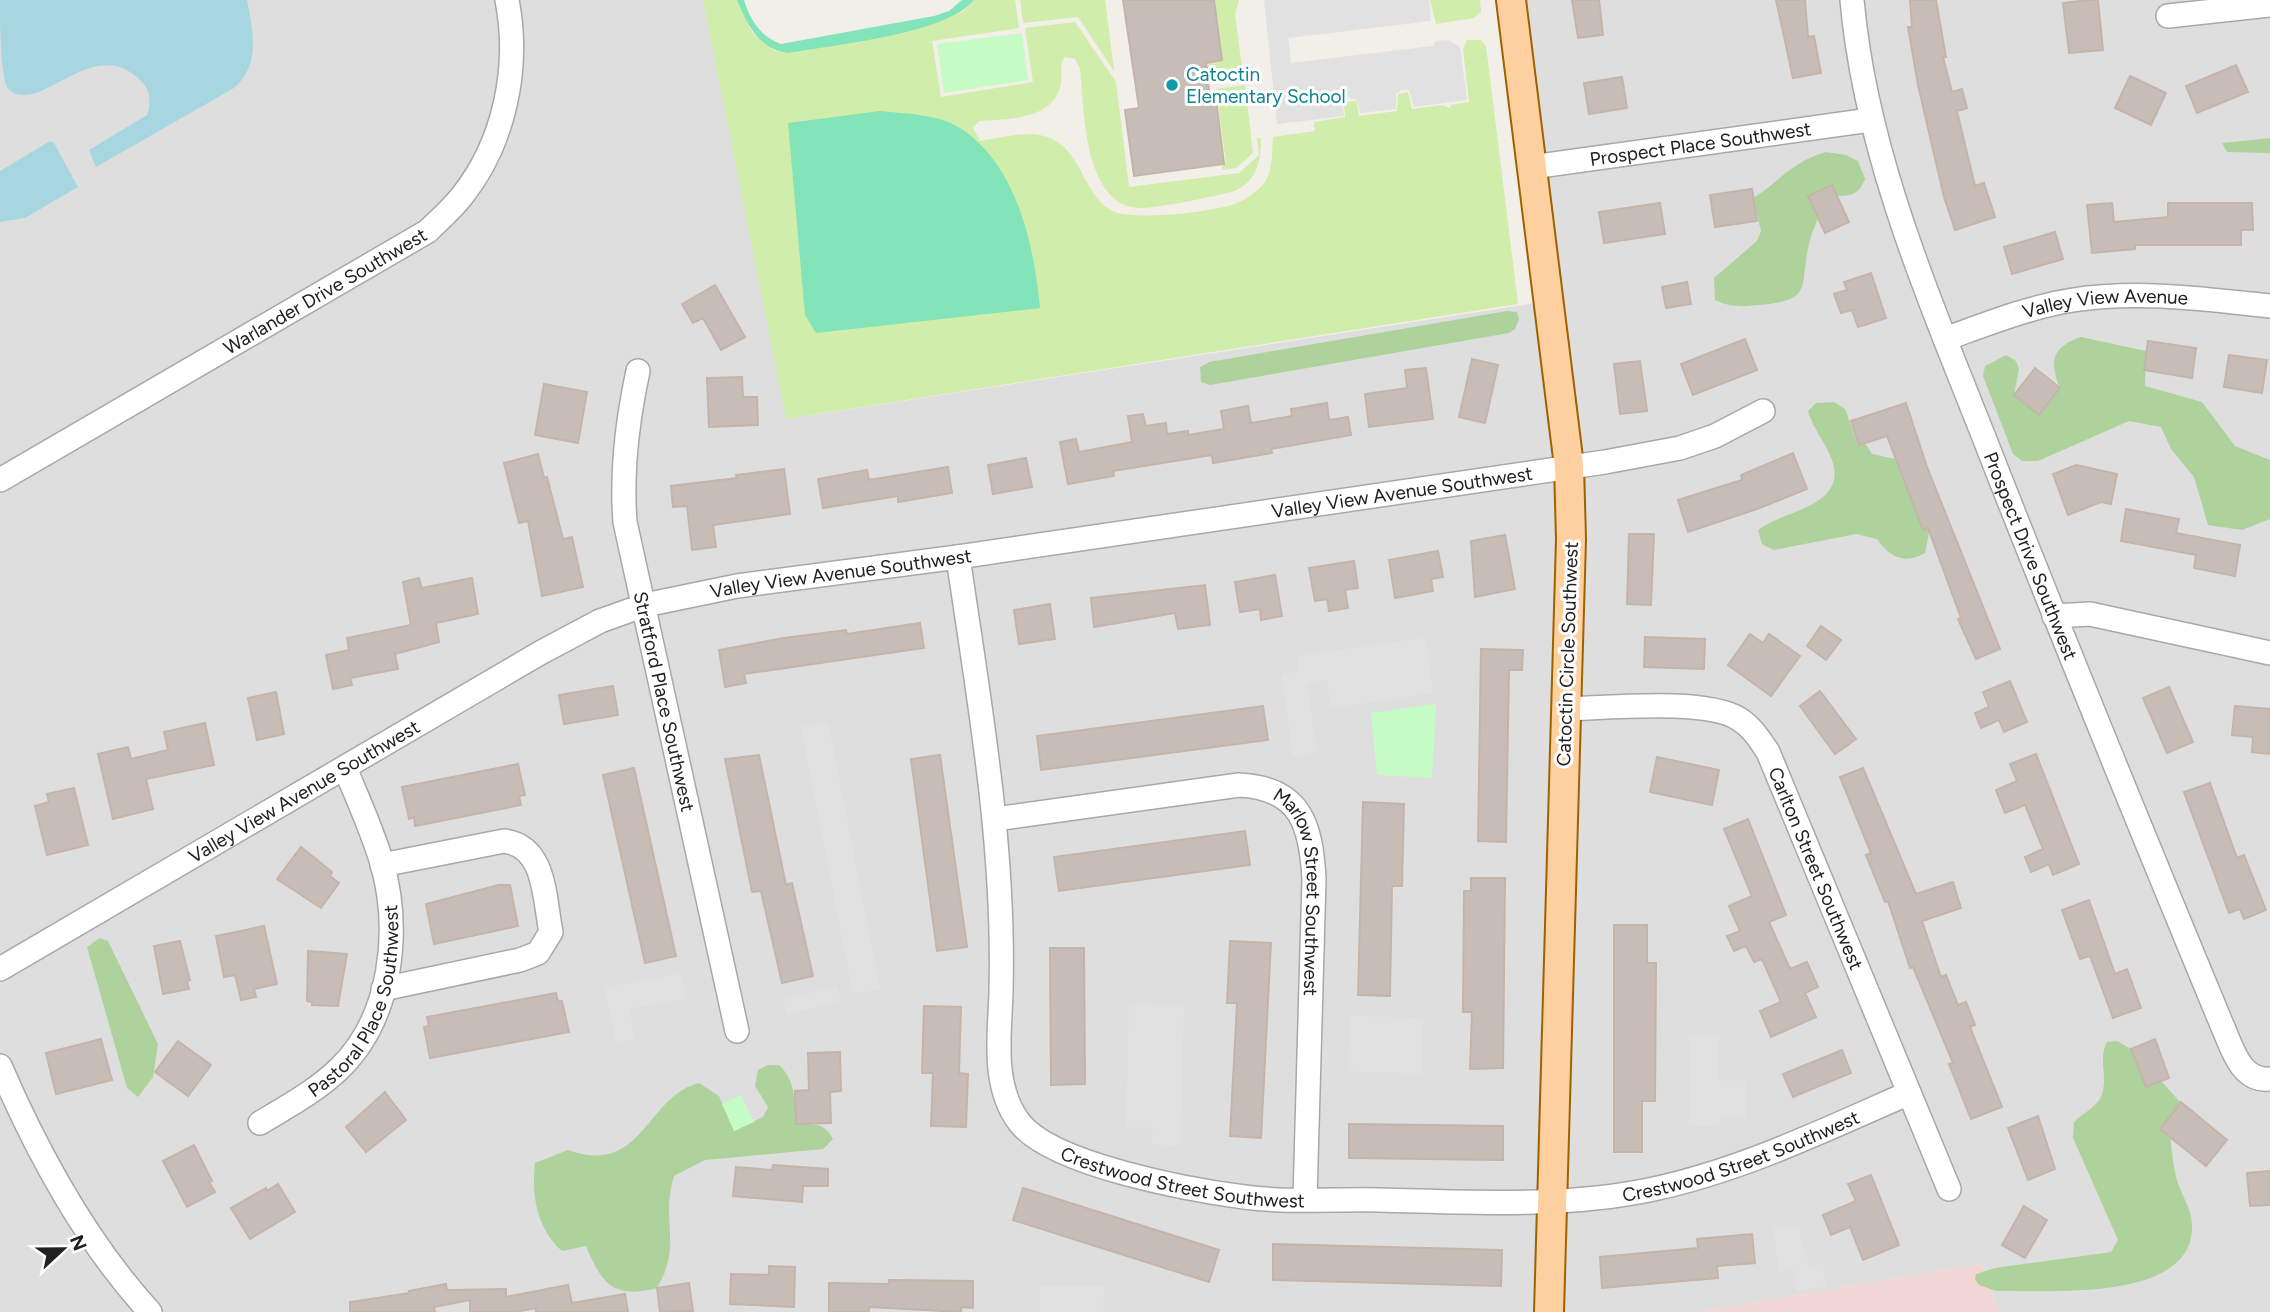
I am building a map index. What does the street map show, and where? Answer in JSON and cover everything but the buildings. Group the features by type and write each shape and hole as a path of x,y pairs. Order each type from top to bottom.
{"main road":[{"name":"Catoctin Circle Southwest","path":"1511,0 1569,466 1571,539 1549,1312"}],"street":[{"name":"Warlander Drive Southwest","path":"0,480 428,231 462,195 488,154 503,116 511,79 507,0"},
{"name":"Prospect Drive Southwest","path":"1852,0 1870,120 1918,270 2054,616 2238,1061 2248,1074 2260,1080 2270,1079"},
{"path":"2168,16 2270,5"},
{"name":"Prospect Place Southwest","path":"1532,167 1870,120"},
{"name":"Valley View Avenue","path":"1945,339 2014,314 2071,300 2165,295 2270,306"},
{"name":"Stratford Place Southwest","path":"638,371 625,441 622,481 625,522 737,1031"},
{"name":"Valley View Avenue Southwest","path":"0,969 552,646 600,621 645,605 737,586 958,557 1680,448 1715,436 1763,411"},
{"name":"Crestwood Street Southwest","path":"958,557 995,819 1003,924 998,1061 1002,1085 1019,1124 1036,1137 1070,1155 1108,1167 1179,1186 1247,1198 1551,1203 1650,1189 1723,1168 1798,1142 1909,1093"},
{"path":"2054,616 2090,614 2270,653"},
{"name":"Carlton Street Southwest","path":"1565,709 1704,709 1739,719 1755,733 1769,752 1949,1189"},
{"name":"Pastoral Place Southwest","path":"260,1123 316,1089 342,1066 374,1021 383,989 390,953 390,919 383,865 345,768"},
{"name":"Marlow Street Southwest","path":"995,819 1238,785 1264,786 1285,798 1304,818 1312,843 1314,879 1305,1198"},
{"path":"383,865 504,841 519,843 530,852 537,863 551,932 538,953 520,960 383,989"},
{"path":"0,1066 29,1134 68,1200 150,1312"}],"shaded area":[{"path":"0,0 703,0 787,419 1549,301 1510,0 2270,0 2270,1312 1999,1312 1981,1264 1697,1312 0,1312"},
{"path":"1264,0 1429,0 1431,21 1288,38 1291,63 1433,46 1436,41 1448,40 1460,47 1467,100 1414,107 1409,90 1402,90 1396,94 1396,109 1360,113 1358,101 1349,97 1342,102 1344,116 1277,124"},
{"path":"1426,638 1433,693 1331,708 1327,680 1307,683 1317,753 1293,757 1282,674 1299,672 1297,656"},
{"path":"828,722 880,989 853,994 801,727"},
{"path":"681,973 686,998 629,1009 635,1039 616,1043 605,988"},
{"path":"837,987 841,1002 787,1014 783,999"},
{"path":"1129,1004 1184,1005 1180,1146 1152,1145 1153,1127 1126,1127"},
{"path":"1350,1016 1423,1018 1422,1074 1348,1071"},
{"path":"1689,1035 1719,1035 1719,1081 1746,1081 1746,1117 1720,1117 1719,1126 1689,1126"},
{"path":"1798,1227 1809,1266 1823,1264 1826,1286 1796,1292 1795,1270 1779,1271 1773,1228"},
{"path":"1981,1264 1999,1312 1697,1312"},
{"path":"1040,1286 1104,1286 1103,1312 1039,1312"}],"green space":[{"path":"703,0 737,0 752,32 775,51 963,12 974,0 1015,0 1019,28 932,41 941,97 1033,82 1025,28 1075,22 1116,82 1129,187 1239,173 1259,155 1257,138 1261,138 1260,155 1253,176 1235,191 1138,208 1120,202 1106,190 1097,172 1086,128 1080,68 1075,59 1065,57 1057,95 1040,111 1016,118 979,121 973,128 980,141 1027,134 1054,140 1070,154 1101,203 1120,214 1134,215 1192,212 1241,201 1258,190 1266,180 1271,164 1273,137 1315,131 1314,122 1345,117 1344,102 1357,101 1359,116 1397,111 1398,94 1408,92 1412,109 1443,105 1450,108 1451,105 1469,102 1463,49 1467,40 1481,40 1486,46 1518,304 786,419"},
{"path":"737,0 744,0 753,21 762,32 781,44 934,16 949,11 962,0 974,0 960,12 915,30 788,53 769,47 756,35"},
{"path":"1020,0 1105,0 1114,71 1078,17 1023,23"},
{"path":"1214,0 1239,0 1235,14 1242,68 1202,73 1200,63 1222,60"},
{"path":"1430,0 1480,0 1481,12 1474,18 1436,24"},
{"path":"1022,33 1028,80 944,93 937,44"},
{"path":"1245,85 1253,153 1236,168 1223,170 1222,165 1226,163 1216,89"},
{"path":"880,111 945,121 963,130 982,146 997,165 1020,210 1028,234 1040,308 816,333 805,315 788,123"},
{"path":"2270,138 2270,153 2227,152 2222,143"},
{"path":"1826,152 1846,155 1858,161 1865,179 1860,188 1851,195 1837,196 1831,185 1808,196 1818,218 1809,244 1801,289 1797,295 1776,303 1747,306 1715,300 1714,278 1757,241 1761,231 1753,198 1795,166"},
{"path":"1507,311 1517,312 1519,319 1515,329 1509,333 1210,385 1201,382 1200,367 1209,362"},
{"path":"2081,337 2146,351 2145,386 2202,402 2235,446 2270,460 2270,519 2242,530 2208,525 2194,477 2171,449 2161,427 2129,421 2038,461 2022,461 2013,454 1983,376 1985,366 2006,355 2016,361 2019,369 2014,395 2039,415 2060,389 2054,363 2059,350"},
{"path":"1834,402 1845,409 1858,445 1865,443 1872,454 1895,459 1923,530 1930,528 1925,553 1904,559 1892,555 1877,539 1856,534 1774,550 1762,544 1758,530 1810,505 1822,498 1831,488 1834,476 1832,460 1808,411 1816,403"},
{"path":"1436,704 1432,778 1377,775 1371,713"},
{"path":"100,938 108,941 158,1044 153,1077 138,1097 127,1088 87,947"},
{"path":"2117,1041 2131,1049 2146,1087 2161,1081 2181,1103 2160,1129 2170,1137 2177,1180 2192,1219 2187,1250 2170,1268 2145,1280 2114,1287 1996,1291 1979,1285 1975,1279 1976,1274 1995,1268 2111,1252 2118,1240 2073,1138 2074,1122 2098,1102 2103,1092 2103,1056 2107,1042"},
{"path":"768,1065 779,1065 789,1078 796,1124 822,1127 833,1139 823,1149 705,1160 674,1176 669,1207 669,1259 657,1288 630,1292 620,1290 604,1279 586,1246 562,1251 553,1242 541,1222 535,1199 535,1163 568,1150 593,1155 613,1153 642,1132 681,1091 699,1083 719,1096 734,1131 763,1117 768,1107 755,1086 758,1070"},
{"path":"741,1095 754,1122 734,1131 722,1104"}],"water":[{"path":"0,0 247,0 253,36 252,58 243,79 234,88 96,167 89,150 147,115 147,89 123,68 104,65 86,69 35,93 21,95 8,89 2,60"},
{"path":"50,141 54,143 78,187 25,218 0,222 0,171"}],"place":[{"name":"Catoctin Elementary School","path":"1172,85"}]}
